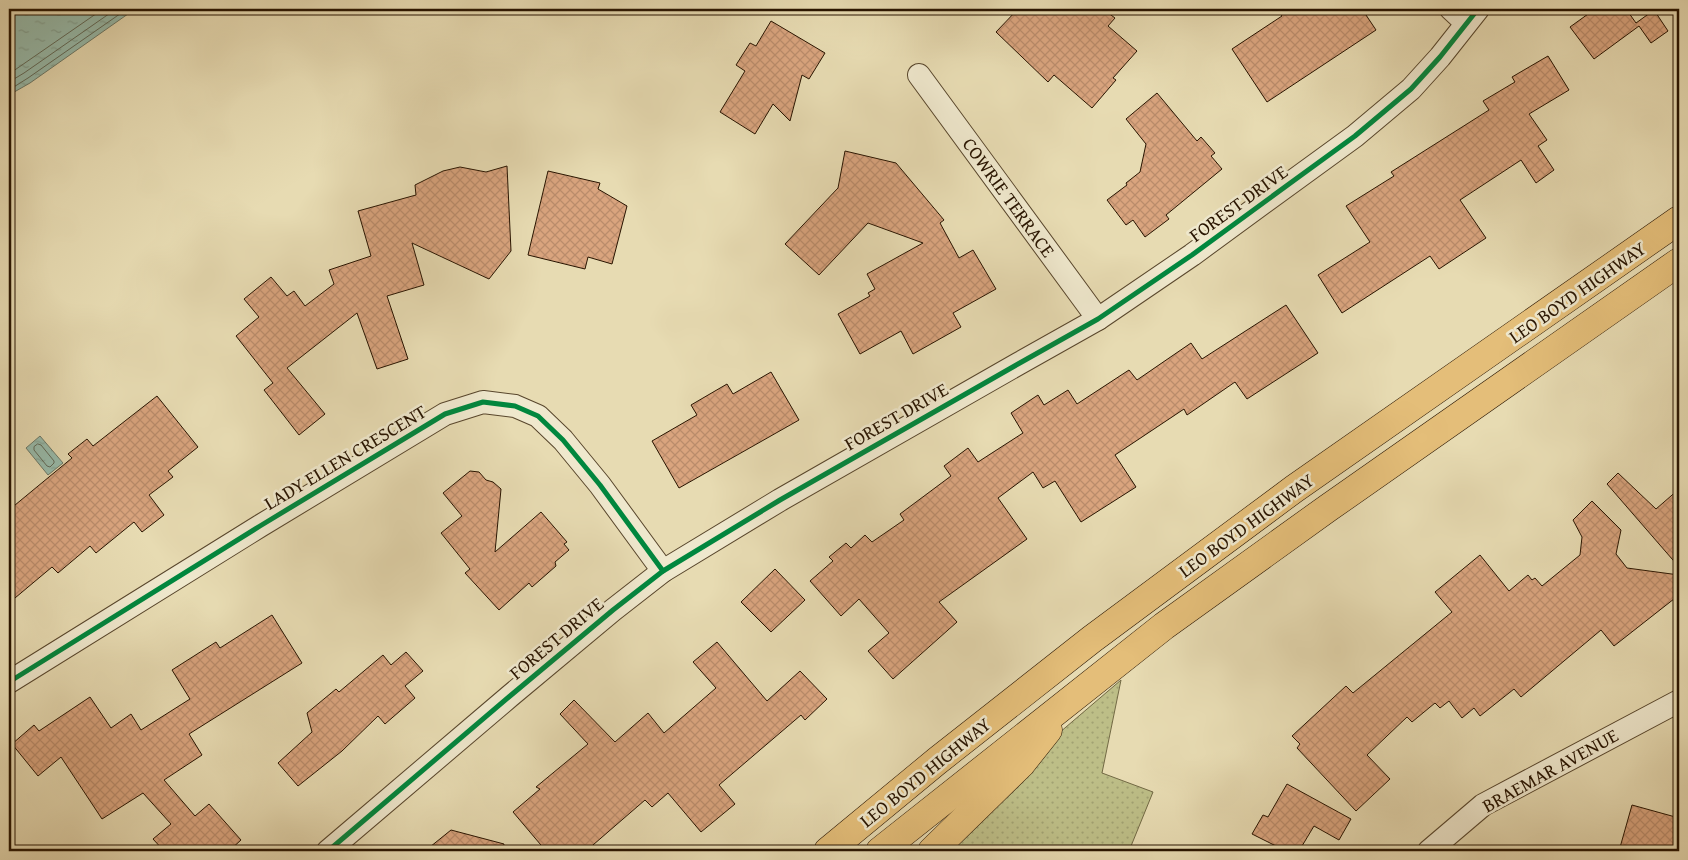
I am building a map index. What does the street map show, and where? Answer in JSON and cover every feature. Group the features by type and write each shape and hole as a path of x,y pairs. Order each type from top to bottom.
{"highway":[{"name":"LEO BOYD HIGHWAY","path":"828,851 937,761 1107,627 1294,489 1679,220"},
{"name":"LEO BOYD HIGHWAY","path":"880,851 1164,626 1328,508 1679,262"},
{"path":"932,851 1022,764 1073,697"}],"street":[{"name":"FOREST DRIVE","path":"328,851 510,696 663,571 780,500 1098,319 1254,210 1382,114 1411,89 1440,56 1465,14"},
{"name":"COWRIE TERRACE","path":"919,75 1098,319"},
{"name":"LADY ELLEN CRESCENT","path":"9,682 268,521 445,414 483,402 515,406 538,416 563,440 600,485 663,571"},
{"name":"BRAEMAR AVENUE","path":"1429,851 1483,805 1679,700"}],"green space":[{"path":"1121,680 1102,773 1153,792 1129,851 921,851"}],"water":[{"path":"9,9 135,9 30,83 9,95"},
{"path":"40,436 63,463 48,475 26,448"}],"building":[{"path":"1018,9 1103,9 1115,18 1108,26 1137,51 1113,78 1116,80 1092,108 1054,75 1048,82 996,32"},
{"path":"1277,9 1362,9 1376,30 1267,102 1232,49 1282,16"},
{"path":"1595,9 1626,9 1636,23 1654,10 1668,31 1651,43 1639,26 1594,59 1570,27"},
{"path":"771,21 825,53 809,79 802,75 790,121 773,104 755,134 720,112 745,71 736,65 750,43 756,46"},
{"path":"1548,56 1569,90 1529,114 1547,140 1538,146 1554,170 1536,183 1521,160 1460,200 1486,238 1439,269 1430,256 1342,313 1318,275 1370,242 1346,206 1394,176 1391,172 1489,110 1483,101 1515,82 1512,77"},
{"path":"1157,93 1197,141 1201,137 1215,153 1211,156 1222,169 1166,215 1169,219 1145,237 1133,220 1126,225 1107,200 1127,185 1126,183 1140,172 1146,144 1126,119"},
{"path":"845,151 896,163 944,220 940,223 959,258 973,250 996,289 953,313 961,327 913,354 901,331 860,354 838,314 870,296 868,293 875,289 867,274 923,243 868,223 819,275 785,244 838,188"},
{"path":"507,166 511,251 489,279 412,243 424,285 387,296 408,359 377,369 357,313 287,368 325,414 299,435 264,390 273,383 236,336 259,317 244,299 271,277 287,296 294,291 305,306 334,284 329,270 371,256 358,211 416,195 415,185 443,171 460,167 486,172"},
{"path":"548,171 600,183 598,189 627,206 612,264 588,257 585,269 528,255"},
{"path":"1286,305 1318,353 1247,399 1235,382 1187,415 1184,409 1115,455 1136,487 1081,522 1055,481 1043,488 1033,472 998,498 1027,539 939,602 957,622 893,679 868,651 889,633 859,599 841,616 810,581 833,561 829,557 846,543 851,548 865,535 872,542 904,520 900,514 951,476 944,466 968,448 978,462 1023,433 1011,413 1038,395 1044,405 1068,390 1077,404 1129,370 1137,380 1191,343 1202,359"},
{"path":"771,372 799,420 679,488 652,441 697,415 691,405 727,384 733,394"},
{"path":"157,396 198,447 168,471 173,477 149,495 164,515 142,532 134,522 96,553 90,546 58,573 52,567 9,603 9,510 72,458 68,454 87,439 93,446"},
{"path":"470,471 479,472 486,480 493,482 501,489 495,552 541,512 567,542 564,544 569,550 555,562 556,566 532,587 529,583 499,610 465,573 470,569 441,533 462,516 443,493"},
{"path":"1618,473 1656,509 1679,489 1679,567 1607,484"},
{"path":"1592,501 1621,530 1616,554 1627,568 1679,575 1679,595 1614,646 1601,630 1521,697 1514,689 1480,716 1474,708 1462,718 1449,701 1440,708 1435,703 1412,722 1407,717 1367,755 1390,779 1356,811 1297,748 1300,744 1292,736 1346,686 1353,693 1452,612 1435,592 1480,555 1509,591 1528,575 1532,580 1535,578 1542,586 1580,555 1582,537 1573,520"},
{"path":"775,569 805,600 771,632 741,602"},
{"path":"272,615 302,663 189,734 202,755 164,780 195,816 209,804 241,840 229,851 164,851 153,839 171,824 143,793 102,819 61,757 38,776 12,744 34,725 39,731 90,697 111,728 131,714 141,730 190,699 172,670 216,642 220,648"},
{"path":"717,642 767,701 800,671 827,699 805,720 801,715 719,785 735,804 701,832 668,793 652,807 645,800 586,851 546,851 513,812 540,789 536,787 588,744 560,714 574,700 615,742 648,713 664,733 716,688 693,662"},
{"path":"406,652 423,671 405,686 415,698 385,724 378,716 342,751 298,786 278,763 312,732 307,713 336,689 339,692 383,655 391,665"},
{"path":"1287,784 1351,819 1339,840 1314,826 1299,851 1286,851 1252,834 1263,815 1268,817"},
{"path":"1632,805 1679,818 1679,851 1619,851"},
{"path":"451,830 504,844 503,851 425,851"}],"cycle path":[{"path":"328,851 510,696 663,571 780,500 1098,319 1192,255 1355,136 1411,89 1440,57 1478,9"},
{"path":"9,682 445,414 483,402 515,406 538,416 563,440 600,485 663,571"}]}
